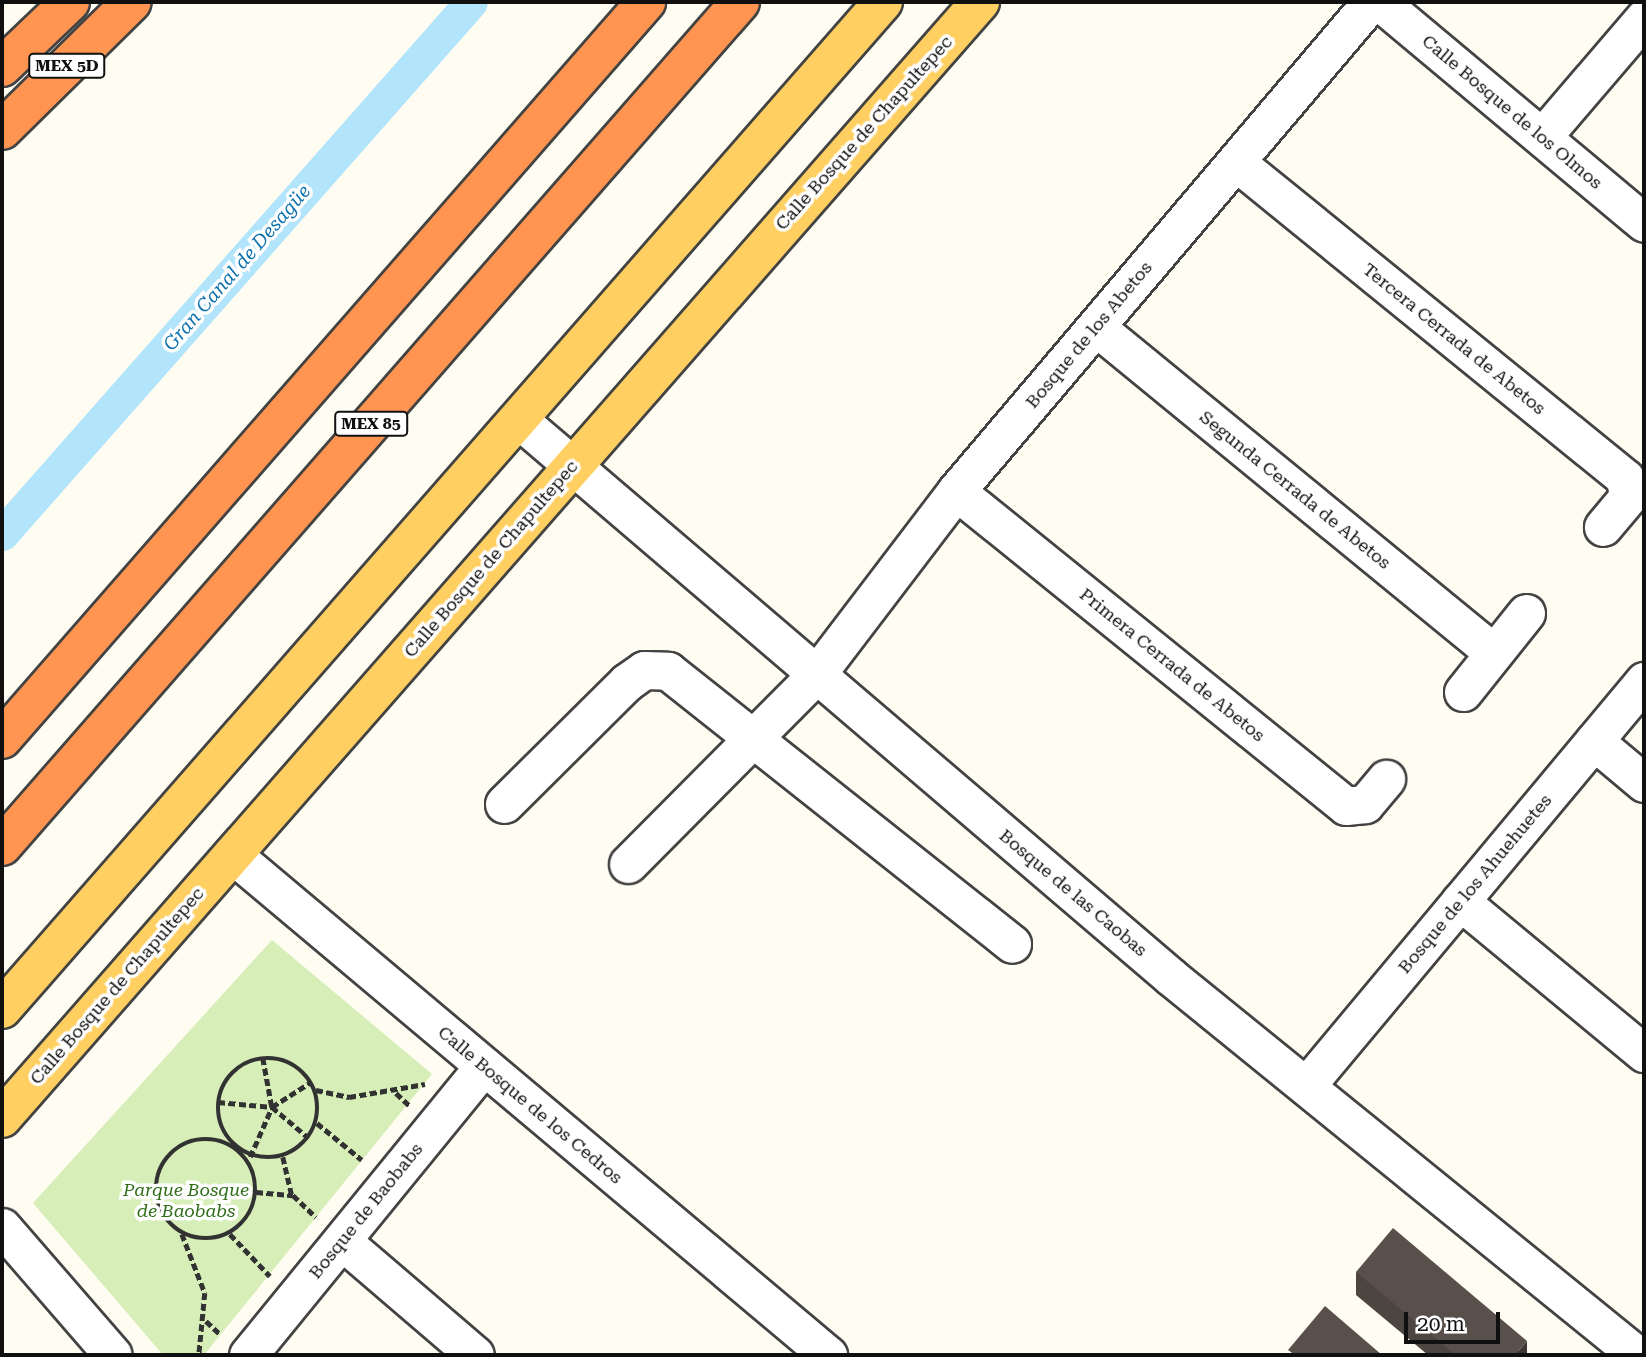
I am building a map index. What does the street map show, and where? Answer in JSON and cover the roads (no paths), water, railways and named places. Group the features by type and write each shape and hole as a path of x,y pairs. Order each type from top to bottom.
{"highway":[{"name":"MEX 5D","path":"2,67 70,2"},
{"name":"MEX 5D","path":"2,130 132,2"},
{"path":"2,739 646,2"},
{"name":"MEX 85","path":"2,846 740,2"}],"main road":[{"path":"2,1009 883,2"},
{"name":"Calle Bosque de Chapultepec","path":"2,1118 980,2"}],"street":[{"name":"Bosque de los Abetos","path":"628,864 756,742 816,675 956,491 1371,2"},
{"name":"Calle Bosque de los Olmos","path":"1380,2 1644,223"},
{"path":"1542,137 1644,18"},
{"name":"Tercera Cerrada de Abetos","path":"1236,162 1625,478 1628,497 1603,527"},
{"name":"Segunda Cerrada de Abetos","path":"1096,327 1494,653"},
{"name":"Bosque de las Caobas","path":"518,419 816,675 1306,1086 1637,1355"},
{"name":"Primera Cerrada de Abetos","path":"956,491 1346,806 1365,804 1386,779"},
{"path":"1463,691 1526,613"},
{"path":"504,804 644,670 668,671 1012,944"},
{"name":"Bosque de los Ahuehuetes","path":"1306,1086 1644,681"},
{"path":"1594,741 1644,783"},
{"name":"Calle Bosque de los Cedros","path":"232,854 828,1355"},
{"path":"1460,901 1644,1054"},
{"name":"Bosque de Baobabs","path":"248,1355 484,1066"},
{"path":"2,1227 113,1355"},
{"path":"342,1241 475,1355"}],"waterway":[{"name":"Gran Canal de Desagüe","path":"2,534 471,2"}],"park label":[{"name":"Parque Bosque de Baobabs","path":"186,1201"}]}
